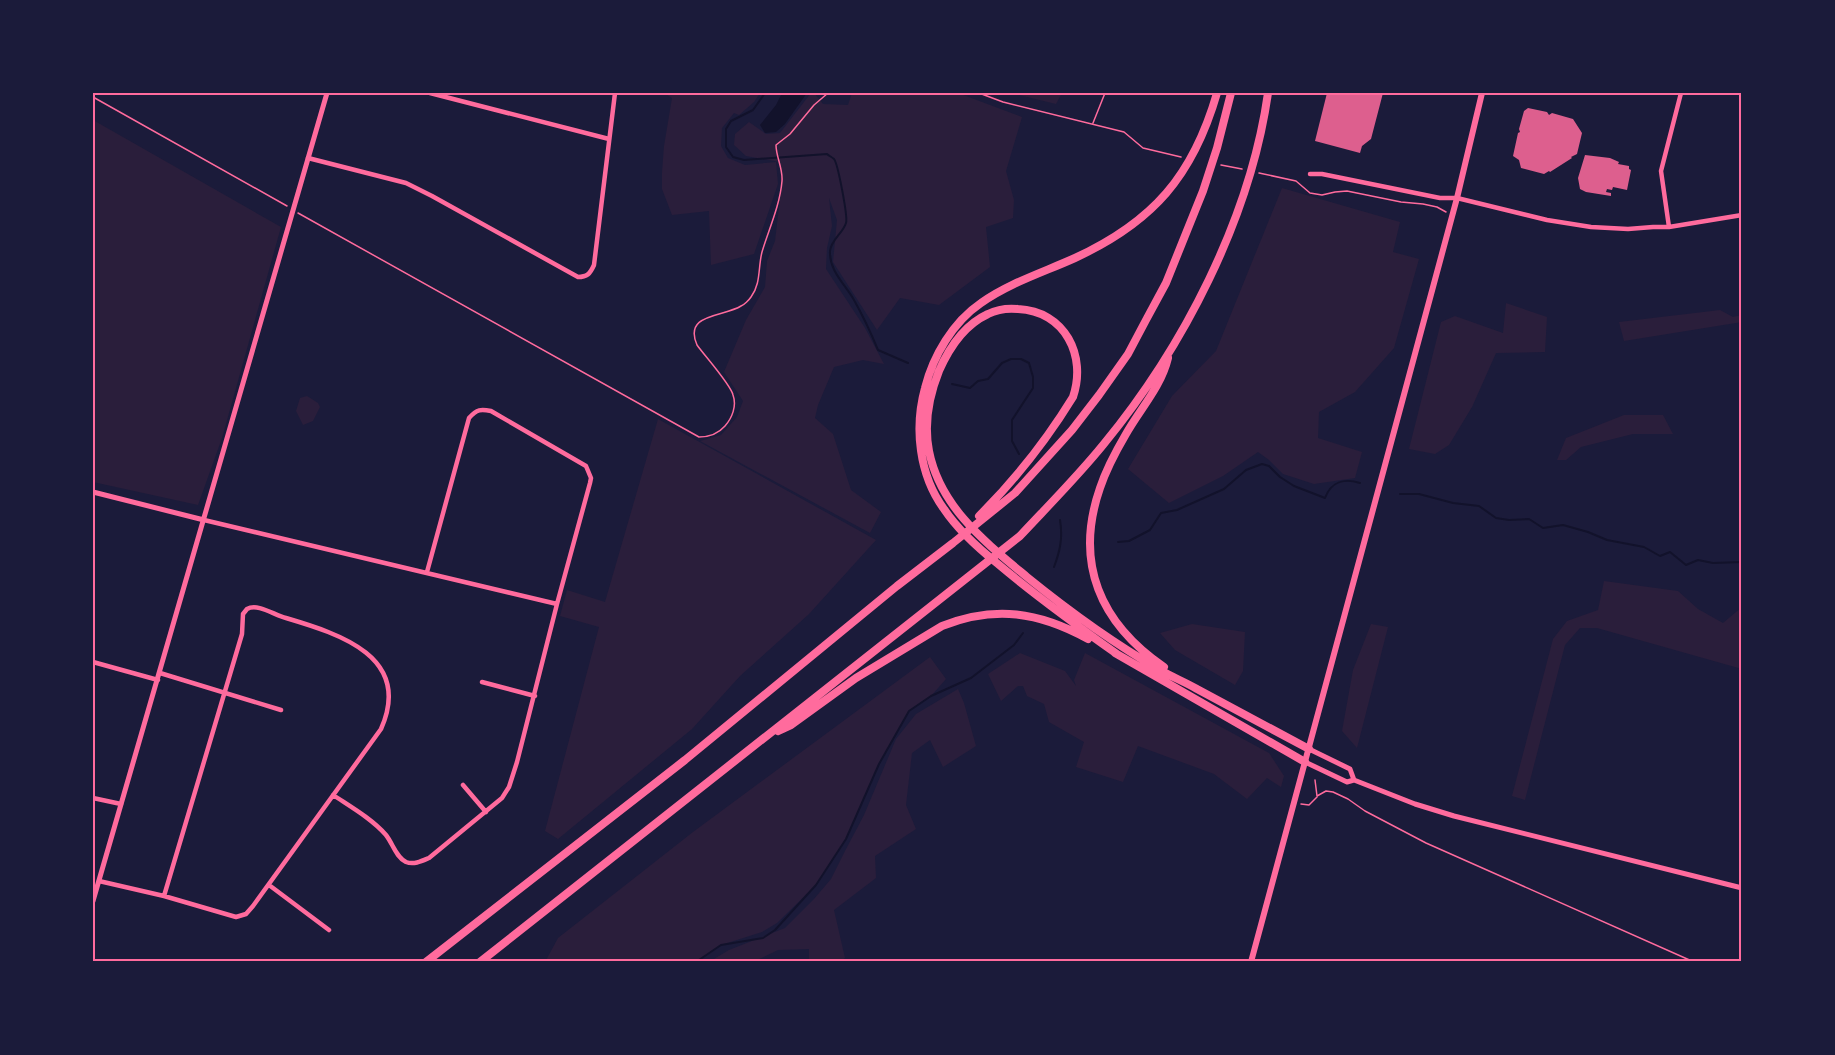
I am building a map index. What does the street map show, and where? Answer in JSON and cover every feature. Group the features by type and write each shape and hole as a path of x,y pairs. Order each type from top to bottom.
{"highway":[{"path":"1216,93 1210,116 1188,164 1176,183 1151,210 1118,236 1002,290 981,302 967,314 939,351 927,380 921,403 919,438 929,481 936,496 951,519 976,546 1161,671 1309,749"},
{"path":"426,962 685,760 897,586 1015,493 1071,430 1128,354 1166,283 1186,237 1214,159 1231,93"},
{"path":"480,962 1020,536 1076,477 1105,443 1170,351 1197,304 1240,200 1255,153 1268,93"},
{"path":"953,543 1009,486 1045,440 1073,397 1078,375 1075,350 1059,326 1036,312 1009,308 999,310 980,318 955,342 935,380 928,410 929,450 940,485 958,513 983,540 1007,566 1044,602 1117,654"},
{"path":"1170,351 1165,371 1127,433 1100,486 1092,518 1089,546 1097,587 1117,625 1138,648 1193,687"},
{"path":"769,735 791,725 856,678 942,626 974,615 1011,613 1065,626 1305,762"}],"main road":[{"path":"1251,962 1457,198 1482,93"}],"street":[{"path":"93,901 327,93"},
{"path":"430,93 609,139"},
{"path":"309,158 405,183 578,277 586,277 594,265 615,93"},
{"path":"1669,227 1662,162 1681,93"},
{"path":"1310,174 1322,174 1440,198 1457,198 1547,220 1591,227 1628,230 1669,227 1742,215"},
{"path":"333,795 375,824 387,836 399,857 408,862 418,863 429,858 502,798 509,787 590,483 590,473 583,462 491,411 480,409 475,412 469,418 426,572"},
{"path":"93,493 557,604"},
{"path":"99,881 236,916 246,914 381,729 388,713 389,695 385,678 376,661 344,638 273,615 256,607 246,609 243,614 242,634 164,896"},
{"path":"93,662 158,680"},
{"path":"160,673 281,710"},
{"path":"482,682 534,696"},
{"path":"1309,749 1350,769 1354,780"},
{"path":"1305,762 1347,782 1354,780 1415,804 1454,816 1742,888"},
{"path":"463,785 486,812"},
{"path":"93,798 121,804"},
{"path":"268,885 329,930"}],"path":[{"path":"298,213 699,437 708,437 720,431 731,419 734,395 697,345 694,338 695,328 702,320 714,314 741,306 751,296 758,282 761,255 782,181 776,145 790,134 814,105 828,93"},
{"path":"980,93 1003,102 1124,132 1143,148 1184,157"},
{"path":"1093,125 1104,93"},
{"path":"93,97 286,206"},
{"path":"1218,164 1296,180 1310,193 1322,195 1347,191 1437,207 1452,215"},
{"path":"1315,780 1317,796"},
{"path":"1294,803 1309,804 1326,791 1333,792 1379,819 1448,852 1694,962"}],"shaded area":[{"path":"664,93 760,93 754,102 739,115 734,113 722,128 721,146 728,158 745,165 776,162 778,184 754,254 711,265 709,211 672,215 662,189 664,146 672,98"},
{"path":"782,93 807,93 785,124 776,132 765,133 760,125 776,105"},
{"path":"811,93 814,93 823,104 848,105 852,93 958,93 1022,117 1006,171 1014,200 1013,218 986,227 990,267 939,305 900,298 877,330 833,262 837,220 829,198 832,226 827,248 826,269 865,328 884,364 863,360 834,367 815,418 833,434 851,490 881,512 870,533 700,441 721,435 737,417 743,401 724,372 746,320 765,287 767,261 775,241 782,181 780,162 746,156 734,145 735,134 749,122 766,134 780,133"},
{"path":"1011,93 1062,93 1056,104"},
{"path":"93,120 281,227 222,438 198,505 93,482"},
{"path":"1282,188 1400,222 1393,252 1419,259 1394,348 1355,392 1319,412 1318,438 1362,452 1355,478 1314,484 1283,474 1258,452 1223,476 1169,503 1128,469 1172,396 1216,351"},
{"path":"1506,303 1547,317 1545,352 1496,353 1472,407 1449,445 1435,454 1409,449 1441,322 1455,316 1503,333"},
{"path":"1720,310 1733,317 1742,315 1742,322 1624,341 1619,322"},
{"path":"307,396 320,407 313,421 303,425 296,411 300,398"},
{"path":"1624,415 1663,415 1673,434 1633,434 1581,447 1566,460 1557,460 1566,438"},
{"path":"658,419 876,540 809,614 740,676 692,729 558,839 545,831 599,627 560,616 567,590 605,602"},
{"path":"1604,581 1678,591 1698,609 1723,623 1742,607 1742,669 1597,628 1580,628 1565,645 1525,800 1512,796 1553,639 1567,621 1598,610"},
{"path":"1192,624 1245,632 1243,671 1235,685 1175,650 1160,633"},
{"path":"1371,624 1388,627 1357,748 1342,731 1353,670"},
{"path":"1020,653 1065,671 1076,686 1074,680 1085,653 1269,753 1284,776 1281,787 1267,778 1247,799 1214,774 1138,746 1123,782 1076,767 1084,742 1049,722 1044,704 1027,696 1023,686 1018,686 1001,701 988,674"},
{"path":"930,657 946,679 931,696 909,711 879,764 846,839 816,885 777,923 762,932 721,945 696,962 545,962 558,938 693,832"},
{"path":"958,689 976,746 943,767 930,740 912,753 906,805 916,829 875,856 876,878 834,910 845,958 839,962 809,962 809,949 778,950 753,962 709,962 729,950 785,928 814,899 831,879 864,815 896,739 916,714"}],"building":[{"path":"1327,93 1383,93 1371,139 1362,146 1360,153 1315,141"},
{"path":"1528,108 1547,112 1549,115 1552,113 1573,119 1582,133 1577,154 1544,174 1521,168 1519,160 1513,156 1524,111"},
{"path":"1585,155 1610,158 1619,162 1618,164 1629,166 1631,170 1627,190 1613,187 1612,190 1607,189 1606,192 1611,193 1611,196 1580,189 1578,178"}],"waterway":[{"path":"765,93 753,110 731,121 726,129 726,147 733,157 744,160 827,154 834,159 844,201 846,223 831,247 832,265 857,306 878,350 908,363"},
{"path":"952,384 970,388 978,381 988,379 1002,363 1011,359 1021,359 1029,363 1033,388 1012,420 1012,441 1019,454"},
{"path":"1118,542 1129,541 1150,530 1161,513 1177,510 1224,489 1246,470 1262,464 1269,466 1294,486 1325,498 1334,485 1343,481 1360,483"},
{"path":"1400,494 1419,494 1453,503 1479,506 1496,518 1529,519 1543,528 1563,525 1607,540 1644,547 1660,556 1670,552 1686,565 1698,560 1713,563 1742,562"},
{"path":"1054,567 1060,544 1060,520"},
{"path":"696,962 721,945 763,938 775,930 816,885 846,839 879,764 909,711 931,696 971,678 1014,645 1023,633"}]}
